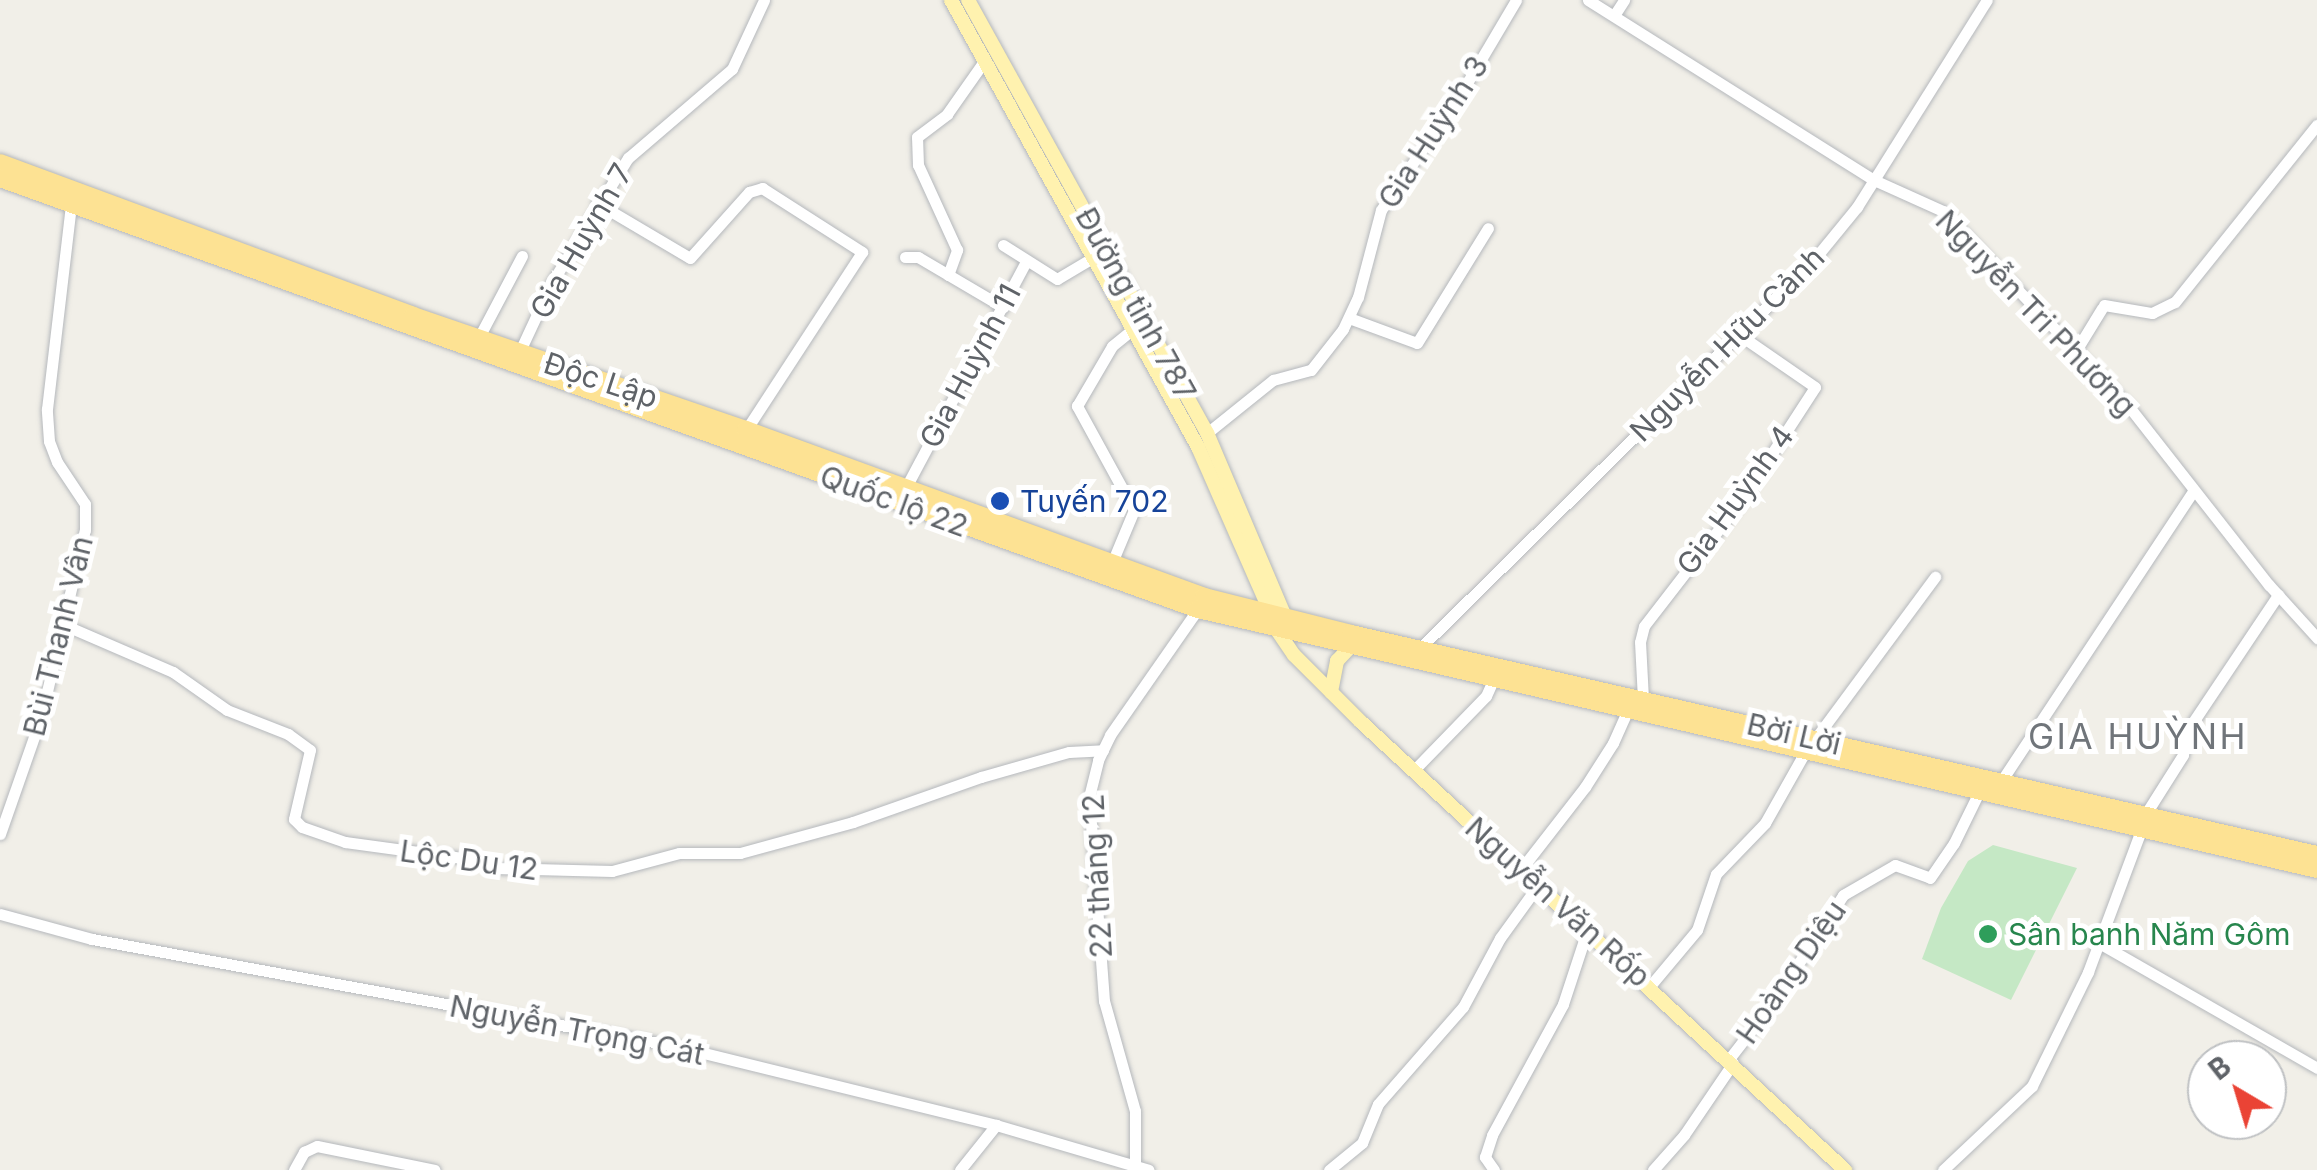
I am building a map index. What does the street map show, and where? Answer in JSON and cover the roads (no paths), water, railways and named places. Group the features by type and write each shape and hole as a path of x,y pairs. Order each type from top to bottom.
{"highway":[{"name":"Độc Lập","path":"0,162 478,339 516,359"},
{"name":"Độc Lập","path":"0,178 516,359 746,430 1111,565 1201,603"},
{"name":"Quốc lộ 22","path":"516,359 1201,603 1278,620"},
{"name":"Bời Lời","path":"1278,620 1350,647 1627,712 2000,783 2317,870"},
{"name":"Bời Lời","path":"1278,620 1643,699 1978,794 2317,855"}],"main road":[{"name":"Đường tỉnh 787","path":"952,0 1212,477 1278,620"},
{"name":"Đường tỉnh 787","path":"968,0 1207,434 1278,620"},
{"name":"Nguyễn Văn Rốp","path":"1278,620 1287,647 1330,692 1845,1170"},
{"path":"1330,692 1337,662 1350,647"}],"street":[{"name":"Gia Huỳnh 7","path":"516,359 597,203 628,158 732,69 764,0"},
{"name":"Gia Huỳnh 3","path":"1207,434 1273,380 1311,370 1350,318 1380,210 1467,83 1516,0"},
{"name":"Nguyễn Tri Phương","path":"1588,0 1874,180 1944,211 2020,296 2077,349 2317,638"},
{"path":"1615,14 1624,0"},
{"name":"Nguyễn Hữu Cảnh","path":"1419,650 1812,262 1874,180 1987,0"},
{"path":"948,274 957,250 918,165 916,138 947,114 985,60"},
{"path":"2077,349 2102,309 2152,313 2175,302 2317,124"},
{"path":"597,203 690,258 749,192 762,188 862,252 746,430"},
{"name":"Bùi Thanh Vân","path":"0,834 40,716 85,530 85,504 56,462 49,442 47,409 71,205"},
{"path":"1350,318 1417,343 1488,228"},
{"path":"1003,245 1026,260"},
{"path":"478,339 522,256"},
{"path":"905,257 918,257 1002,307"},
{"name":"Gia Huỳnh 11","path":"906,489 1026,260 1057,279 1094,257"},
{"path":"1111,565 1134,510 1077,406 1112,346 1133,328"},
{"name":"Gia Huỳnh 4","path":"1643,699 1640,642 1644,626 1743,498 1815,386 1741,336"},
{"path":"2000,783 2194,490"},
{"path":"1650,986 1697,930 1716,874 1765,823 1810,746 1935,577"},
{"path":"1943,1170 2032,1086 2100,943 2143,823 2183,755 2188,731 2278,595"},
{"name":"22 tháng 12","path":"1140,1169 1135,1112 1104,1001 1089,820 1092,776 1103,750 1201,603"},
{"name":"Lộc Du 12","path":"62,624 173,672 227,710 288,734 310,750 294,818 302,827 345,842 477,860 495,868 612,871 680,853 740,853 853,822 981,777 1069,752 1103,750"},
{"path":"1414,770 1486,696 1493,680"},
{"path":"1522,868 1614,744 1627,712"},
{"name":"Hoàng Diệu","path":"1653,1170 1684,1135 1844,894 1895,865 1930,878 1954,844 1978,794"},
{"path":"1329,1170 1362,1144 1378,1104 1463,1007 1500,938 1539,884"},
{"name":"Nguyễn Trọng Cát","path":"0,914 92,939 674,1046 996,1125 1140,1169"},
{"path":"1494,1170 1485,1157 1492,1135 1563,1004 1588,928"},
{"path":"2100,943 2317,1068"},
{"path":"960,1170 996,1125"},
{"path":"294,1170 304,1152 317,1146 435,1170"}],"place":[{"name":"Tuyến 702","path":"1000,501"},
{"name":"Sân banh Năm Gôm","path":"1988,934"}],"district":[{"name":"GIA HUỲNH","path":"2138,736"}]}
